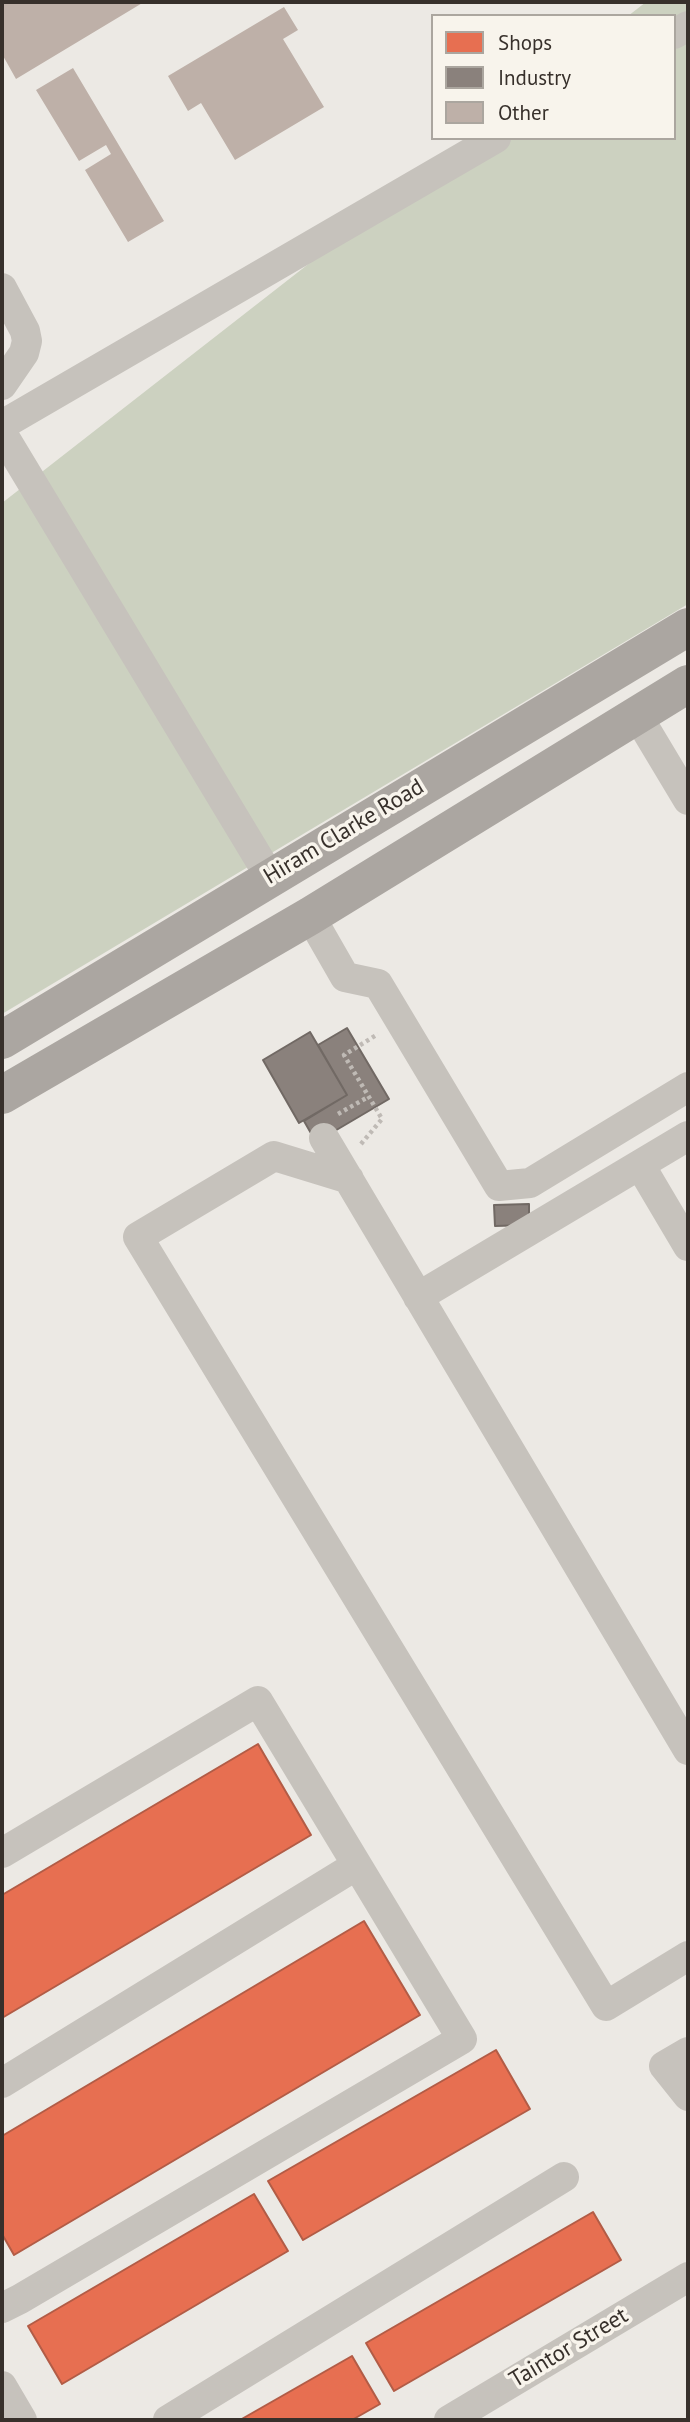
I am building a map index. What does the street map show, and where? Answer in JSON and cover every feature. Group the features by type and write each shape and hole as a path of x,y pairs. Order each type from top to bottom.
{"main road":[{"name":"Hiram Clarke Road","path":"2,1040 688,627"},
{"path":"606,676 637,715"},
{"path":"2,1095 310,916 688,684"},
{"path":"270,877 310,916"}],"street":[{"path":"270,877 4,442 493,140"},
{"path":"2,288 25,331 27,341 24,353 2,386"},
{"path":"637,715 688,800"},
{"path":"310,916 345,977 378,984 499,1186 530,1183 688,1087"},
{"path":"418,1297 688,1136"},
{"path":"324,1138 688,1750"},
{"path":"346,1173 274,1156 138,1237 606,2006 688,1956"},
{"path":"640,1165 688,1247"},
{"path":"2,1853 258,1701 462,2039 2,2308"},
{"path":"2,2083 357,1865"},
{"path":"688,2052 664,2066 688,2095"},
{"path":"168,2420 564,2177"},
{"name":"Taintor Street","path":"449,2420 688,2277"},
{"path":"2,2386 22,2420"}],"path":[{"path":"346,1173 382,1119 344,1055 399,1021"}],"green space":[{"path":"646,2 688,2 688,604 2,1014 2,503 467,140 676,140 676,14 631,14"}],"building: Shops":[{"path":"258,1744 311,1835 2,2018 2,1895"},
{"path":"364,1921 420,2015 14,2255 2,2234 2,2136"},
{"path":"496,2050 530,2109 303,2240 268,2181"},
{"path":"254,2194 288,2251 62,2384 28,2326"},
{"path":"593,2212 621,2260 394,2391 366,2343"},
{"path":"352,2356 380,2404 352,2420 240,2420"}],"building: Industry":[{"path":"347,1028 389,1099 316,1142 304,1121 347,1095 318,1045"},
{"path":"310,1032 347,1095 299,1123 263,1060"},
{"path":"529,1204 529,1225 495,1226 494,1205"}],"building: Other":[{"path":"2,2 144,2 16,79 2,54"},
{"path":"284,7 298,30 283,39 324,107 235,160 201,103 188,111 168,76"},
{"path":"73,68 164,221 128,242 85,170 111,154 106,145 79,161 36,90"}]}
